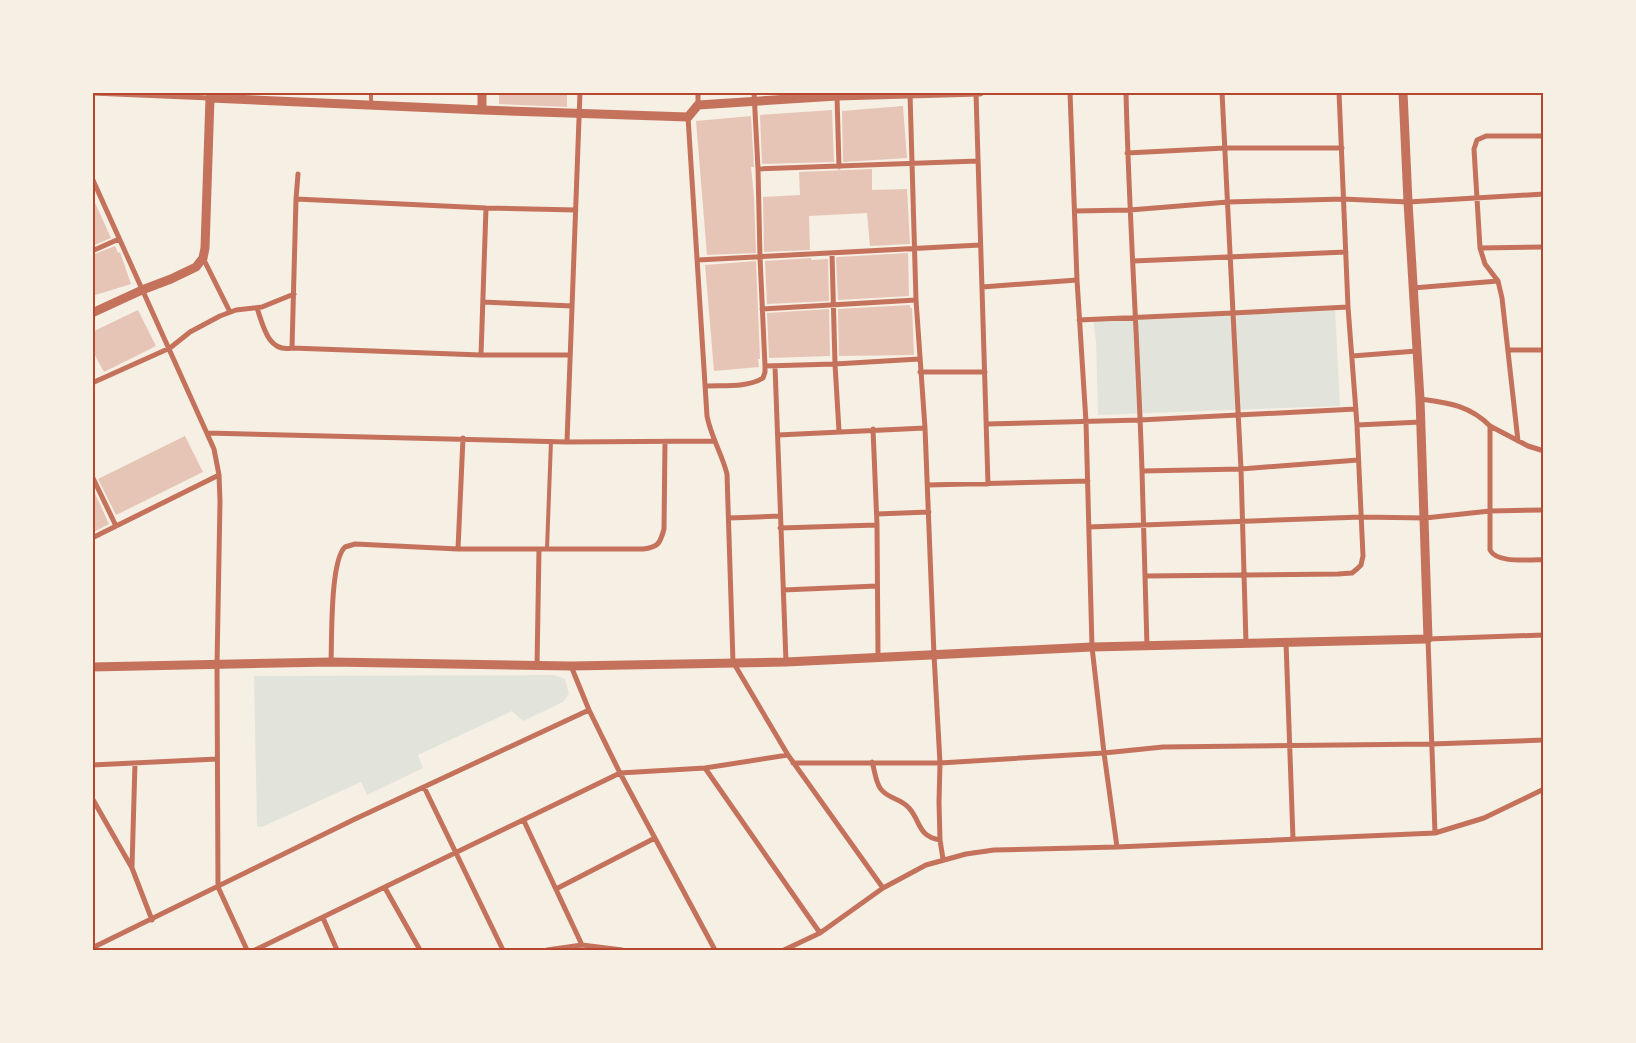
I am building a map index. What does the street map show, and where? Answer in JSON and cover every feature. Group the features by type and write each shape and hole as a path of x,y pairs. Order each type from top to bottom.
{"street":[{"path":"482,92 482,110"},
{"path":"566,442 580,92"},
{"path":"698,92 698,105"},
{"path":"882,888 793,763 733,662 727,474 724,460 714,441 707,416 688,116 698,105 754,97 980,92"},
{"path":"1070,92 1077,280 1086,422 1092,647 1117,847"},
{"path":"1126,92 1127,153 1142,471 1147,646"},
{"path":"1222,92 1241,468 1246,643"},
{"path":"1145,576 1338,574 1352,573 1361,565 1363,556 1362,517 1348,307 1339,92"},
{"path":"1403,92 1422,422 1435,833"},
{"path":"92,93 482,110 688,116"},
{"path":"910,93 916,300 925,428 940,763 940,840 943,859"},
{"path":"976,93 988,484"},
{"path":"837,96 839,167"},
{"path":"704,386 756,382 763,378 765,366 754,97"},
{"path":"92,313 142,290 171,280 196,267 203,258 205,248 210,98"},
{"path":"1518,441 1505,317 1498,281 1485,264 1480,248 1474,149 1477,140 1486,136 1544,136"},
{"path":"1127,153 1225,148 1342,148"},
{"path":"758,169 978,160"},
{"path":"292,348 298,174"},
{"path":"92,178 214,449 219,476 216,665 218,887 247,950"},
{"path":"1075,211 1130,210 1228,202 1343,199 1408,202 1544,194"},
{"path":"296,200 576,210"},
{"path":"481,355 486,208"},
{"path":"92,251 119,239"},
{"path":"698,260 980,245"},
{"path":"1480,248 1544,247"},
{"path":"1133,262 1346,252"},
{"path":"832,254 835,364 840,432"},
{"path":"203,258 230,312"},
{"path":"982,287 1077,280"},
{"path":"1413,288 1498,281"},
{"path":"92,383 170,348 190,332 230,312 257,308 294,294"},
{"path":"762,309 916,300"},
{"path":"483,302 572,306"},
{"path":"1079,320 1348,307"},
{"path":"257,308 264,330 271,341 282,349 481,355 570,355"},
{"path":"1508,350 1544,350"},
{"path":"1352,356 1417,351"},
{"path":"765,366 919,359"},
{"path":"775,366 786,662"},
{"path":"920,372 985,372"},
{"path":"1420,399 1453,404 1464,408 1480,416 1490,426 1518,441 1544,451"},
{"path":"987,424 1140,420 1356,409"},
{"path":"1357,425 1422,422"},
{"path":"1490,426 1489,544 1492,554 1505,559 1544,560"},
{"path":"778,435 925,428"},
{"path":"873,429 877,514 878,656"},
{"path":"207,433 566,442 714,441"},
{"path":"458,549 463,438"},
{"path":"331,662 335,576 339,556 345,547 363,544 458,549 643,550 657,546 662,539 664,529 665,442"},
{"path":"1142,471 1241,468 1358,460"},
{"path":"92,476 116,526"},
{"path":"92,538 219,476"},
{"path":"927,485 1088,481"},
{"path":"1089,527 1362,517 1425,518 1490,511 1544,510"},
{"path":"877,514 928,512"},
{"path":"729,518 780,516"},
{"path":"780,528 877,524"},
{"path":"537,666 539,549"},
{"path":"783,590 877,586"},
{"path":"93,666 331,662 571,666 786,662 1092,647 1544,635"},
{"path":"1286,642 1293,839"},
{"path":"571,666 589,710 620,773 715,950"},
{"path":"92,948 355,819 589,710"},
{"path":"793,763 940,763 1163,748 1432,744 1544,740"},
{"path":"254,950 620,773 705,768 788,755"},
{"path":"92,765 217,759"},
{"path":"872,762 879,786 884,793 904,803 913,812 924,833 940,840"},
{"path":"132,868 135,763"},
{"path":"705,768 820,934"},
{"path":"424,787 503,950"},
{"path":"784,950 820,934 882,888 913,871 943,859 966,854 994,850 1117,847 1435,833 1484,818 1544,789"},
{"path":"92,798 132,868 152,920"},
{"path":"524,821 582,945"},
{"path":"556,889 655,838"},
{"path":"385,888 420,950"},
{"path":"323,918 338,950"},
{"path":"547,950 582,945 622,950"}],"lane":[{"path":"371,92 371,105"},
{"path":"547,549 551,441"}],"shaded area":[{"path":"1335,308 1340,406 1098,415 1096,342 1093,320"},
{"path":"554,675 565,679 569,694 563,702 523,721 512,711 418,755 423,768 367,795 361,782 262,827 257,826 254,676"}],"building":[{"path":"499,92 567,92 567,107 499,104"},
{"path":"903,106 907,158 843,162 842,111"},
{"path":"832,110 834,162 762,164 760,115"},
{"path":"751,116 754,167 751,167 756,253 707,255 696,121"},
{"path":"872,169 872,190 907,189 910,244 870,246 867,213 809,216 810,250 764,252 763,197 800,195 799,172"},
{"path":"92,196 111,238 92,246"},
{"path":"115,246 118,253 120,252 131,284 92,296 92,255"},
{"path":"908,253 909,296 838,300 836,258"},
{"path":"811,258 811,260 828,259 829,301 767,304 765,261"},
{"path":"756,261 759,367 714,371 705,265"},
{"path":"910,305 910,308 912,308 914,355 839,356 838,309"},
{"path":"829,309 830,356 769,358 767,313"},
{"path":"138,310 156,346 104,372 92,350 92,332"},
{"path":"185,436 203,472 116,515 98,479"},
{"path":"92,487 109,524 92,533"}]}
